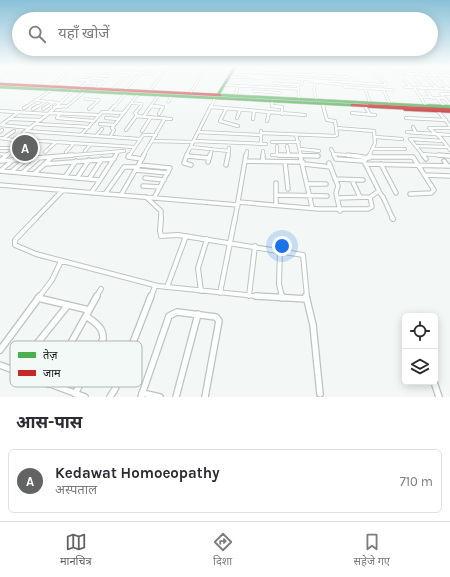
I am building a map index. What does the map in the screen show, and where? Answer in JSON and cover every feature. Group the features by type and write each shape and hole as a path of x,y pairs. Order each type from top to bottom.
{"main road":[{"path":"0,86 124,92 149,91 190,93 272,101 438,111 449,109"},
{"path":"0,86 449,109"},
{"path":"216,96 224,86"},
{"path":"50,88 77,90"},
{"path":"98,91 113,89 138,94 172,96 235,96 254,94 280,95 299,99 426,106 449,109"}],"street":[{"path":"24,108 53,86"},
{"path":"2,138 14,139 22,135 49,113 58,103 83,86"},
{"path":"93,99 100,86"},
{"path":"113,89 117,86"},
{"path":"109,112 129,86"},
{"path":"149,91 153,86"},
{"path":"190,93 195,86"},
{"path":"231,86 299,89"},
{"path":"235,96 237,86"},
{"path":"298,86 299,99"},
{"path":"314,86 316,100"},
{"path":"354,86 365,88 393,90"},
{"path":"434,86 438,89"},
{"path":"254,94 255,87"},
{"path":"405,87 450,89"},
{"path":"280,88 280,95"},
{"path":"365,88 370,103"},
{"path":"384,89 390,104"},
{"path":"415,89 426,106"},
{"path":"54,107 66,107 77,90"},
{"path":"427,92 432,98"},
{"path":"110,137 114,131 111,128 138,94"},
{"path":"450,94 440,94 450,104"},
{"path":"143,117 159,95"},
{"path":"168,102 172,96"},
{"path":"190,165 184,163 216,96"},
{"path":"420,97 445,98"},
{"path":"437,98 449,109"},
{"path":"85,99 99,100 89,109"},
{"path":"36,100 58,103"},
{"path":"34,109 46,101"},
{"path":"272,101 272,106 282,107 284,119"},
{"path":"43,110 54,102"},
{"path":"126,130 136,116 135,113 142,104 132,103"},
{"path":"198,132 335,136 337,135 335,121 327,120 324,104"},
{"path":"151,106 164,107 159,114"},
{"path":"275,113 276,106"},
{"path":"365,106 370,115"},
{"path":"211,107 305,115"},
{"path":"226,109 220,122 238,126"},
{"path":"237,118 240,110"},
{"path":"0,111 100,115"},
{"path":"252,119 254,111"},
{"path":"438,111 450,127 444,129 429,128 450,150"},
{"path":"0,115 4,112"},
{"path":"0,125 19,112"},
{"path":"81,135 103,112 124,113"},
{"path":"60,113 57,118 94,121"},
{"path":"267,121 269,113"},
{"path":"352,113 375,115"},
{"path":"76,120 81,114"},
{"path":"299,120 300,115"},
{"path":"136,116 172,118"},
{"path":"142,131 151,117"},
{"path":"106,118 119,119"},
{"path":"121,195 138,168 165,118"},
{"path":"406,118 446,120"},
{"path":"10,119 41,120"},
{"path":"36,124 89,127"},
{"path":"100,124 114,125"},
{"path":"0,125 31,128"},
{"path":"412,127 416,133"},
{"path":"336,128 374,131 376,137 373,149 370,157 364,163"},
{"path":"96,136 102,129"},
{"path":"444,129 450,135"},
{"path":"2,138 14,131"},
{"path":"26,132 140,139"},
{"path":"407,132 450,135"},
{"path":"261,133 261,144"},
{"path":"142,159 128,158 144,134 156,134"},
{"path":"229,142 231,134"},
{"path":"0,161 29,136 22,135"},
{"path":"296,135 299,142 312,208"},
{"path":"376,137 402,139"},
{"path":"426,159 410,139 444,142 450,144"},
{"path":"25,140 134,147"},
{"path":"23,155 38,141"},
{"path":"152,141 266,144"},
{"path":"45,152 56,142"},
{"path":"272,142 299,142"},
{"path":"0,148 11,148 21,143"},
{"path":"66,152 74,143"},
{"path":"85,151 90,144"},
{"path":"276,146 277,155"},
{"path":"287,146 289,156"},
{"path":"416,146 447,147"},
{"path":"191,147 229,149 226,165"},
{"path":"208,162 212,149"},
{"path":"331,149 335,159 338,160 381,164 449,166"},
{"path":"373,149 405,149"},
{"path":"300,150 319,150"},
{"path":"0,161 124,151"},
{"path":"220,293 231,243 247,151"},
{"path":"263,151 263,161"},
{"path":"91,193 118,152"},
{"path":"0,154 8,155"},
{"path":"333,154 370,157 412,157 419,165 434,192 426,194 410,194"},
{"path":"422,154 450,156"},
{"path":"272,155 318,156"},
{"path":"187,156 209,158"},
{"path":"34,174 52,157"},
{"path":"22,174 39,158"},
{"path":"45,164 114,158"},
{"path":"11,172 26,159"},
{"path":"89,179 102,159"},
{"path":"0,171 13,160"},
{"path":"77,178 89,160"},
{"path":"246,160 330,165 338,186 336,193 340,211"},
{"path":"65,177 76,161"},
{"path":"444,161 449,166"},
{"path":"285,162 288,189"},
{"path":"364,163 379,192 384,197 393,218"},
{"path":"381,164 396,193"},
{"path":"105,194 124,167 170,168 154,198"},
{"path":"138,168 168,173"},
{"path":"0,171 100,180"},
{"path":"425,175 450,176"},
{"path":"145,178 164,180"},
{"path":"335,179 363,180"},
{"path":"352,180 360,197"},
{"path":"276,183 276,205"},
{"path":"308,184 326,184"},
{"path":"0,185 154,198 276,205 340,211 371,208 373,205 370,197"},
{"path":"143,186 160,187"},
{"path":"63,190 19,235 14,243 15,246 60,261 155,286 201,292 307,299"},
{"path":"337,198 370,197 379,192"},
{"path":"276,195 327,196"},
{"path":"146,197 161,211 160,236 186,236 280,250 303,255 307,299 313,325 320,394"},
{"path":"166,287 186,236"},
{"path":"201,292 198,268 207,239"},
{"path":"249,296 255,246"},
{"path":"280,250 278,284 282,298"},
{"path":"0,350 52,280 60,261"},
{"path":"134,341 155,286"},
{"path":"72,341 101,289"},
{"path":"38,298 68,305 87,313 103,330 104,334 102,341"},
{"path":"39,341 68,305"},
{"path":"160,397 141,395 169,316 177,312 216,317 220,321 205,397"},
{"path":"176,397 198,314"},
{"path":"0,366 10,369"},
{"path":"435,385 439,397"},
{"path":"56,387 85,397"},
{"path":"75,394 79,387"},
{"path":"110,397 116,387"}],"traffic: fast":[{"path":"218,95 223,86"},
{"path":"0,87 352,105"},
{"path":"220,95 450,107"}],"traffic: jam":[{"path":"31,86 220,95"},
{"path":"352,105 450,110"},
{"path":"405,109 450,111"}],"place":[{"name":"Kedawat Homoeopathy","path":"25,148"}]}
